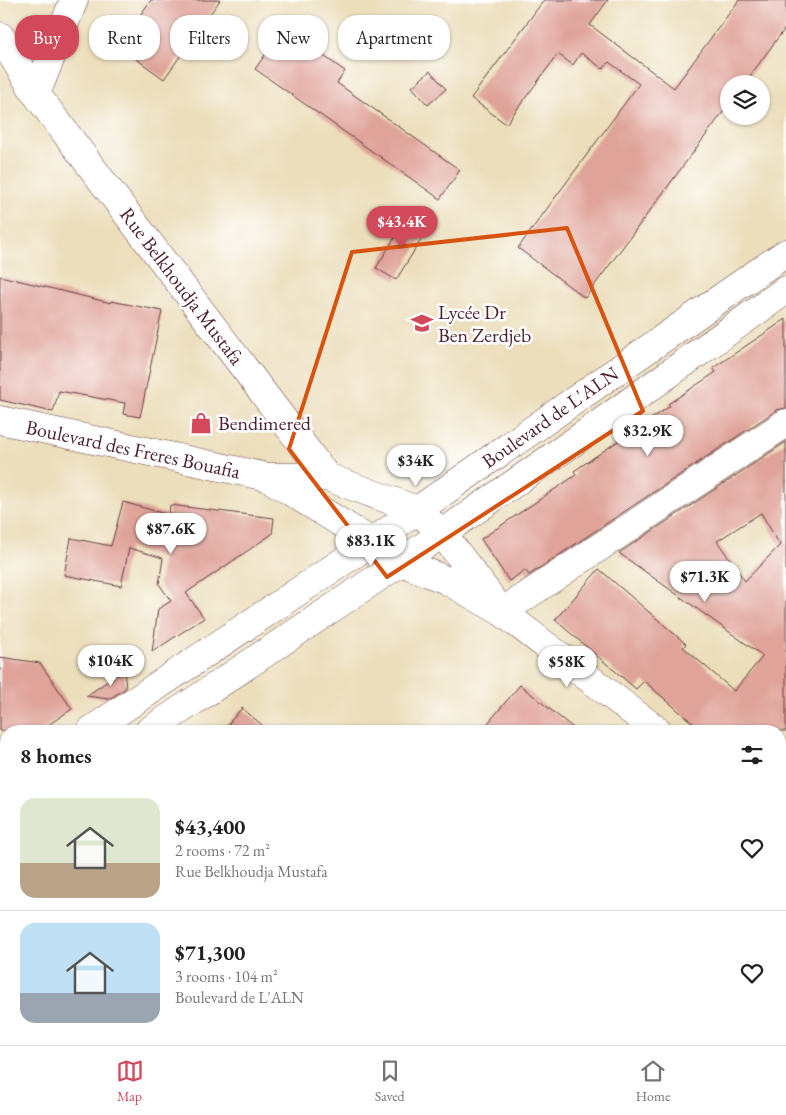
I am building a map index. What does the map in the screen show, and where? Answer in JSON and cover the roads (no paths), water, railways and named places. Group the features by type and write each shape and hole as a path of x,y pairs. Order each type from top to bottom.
{"street":[{"path":"36,94 74,0"},
{"name":"Rue Belkhoudja Mustafa","path":"0,36 36,94 327,477"},
{"name":"Boulevard de L'ALN","path":"99,725 372,542 786,253"},
{"name":"Boulevard de L'ALN","path":"158,725 401,562 582,436 786,290"},
{"name":"Boulevard des Freres Bouafia","path":"0,420 267,477"},
{"path":"502,612 786,423"},
{"path":"267,477 327,477 417,510 442,533 502,612"},
{"path":"267,477 401,562 446,580 502,612 650,725"}],"place":[{"name":"Lycée Dr Ben Zerdjeb","path":"422,323"},
{"name":"Bendimered","path":"201,423"}]}
